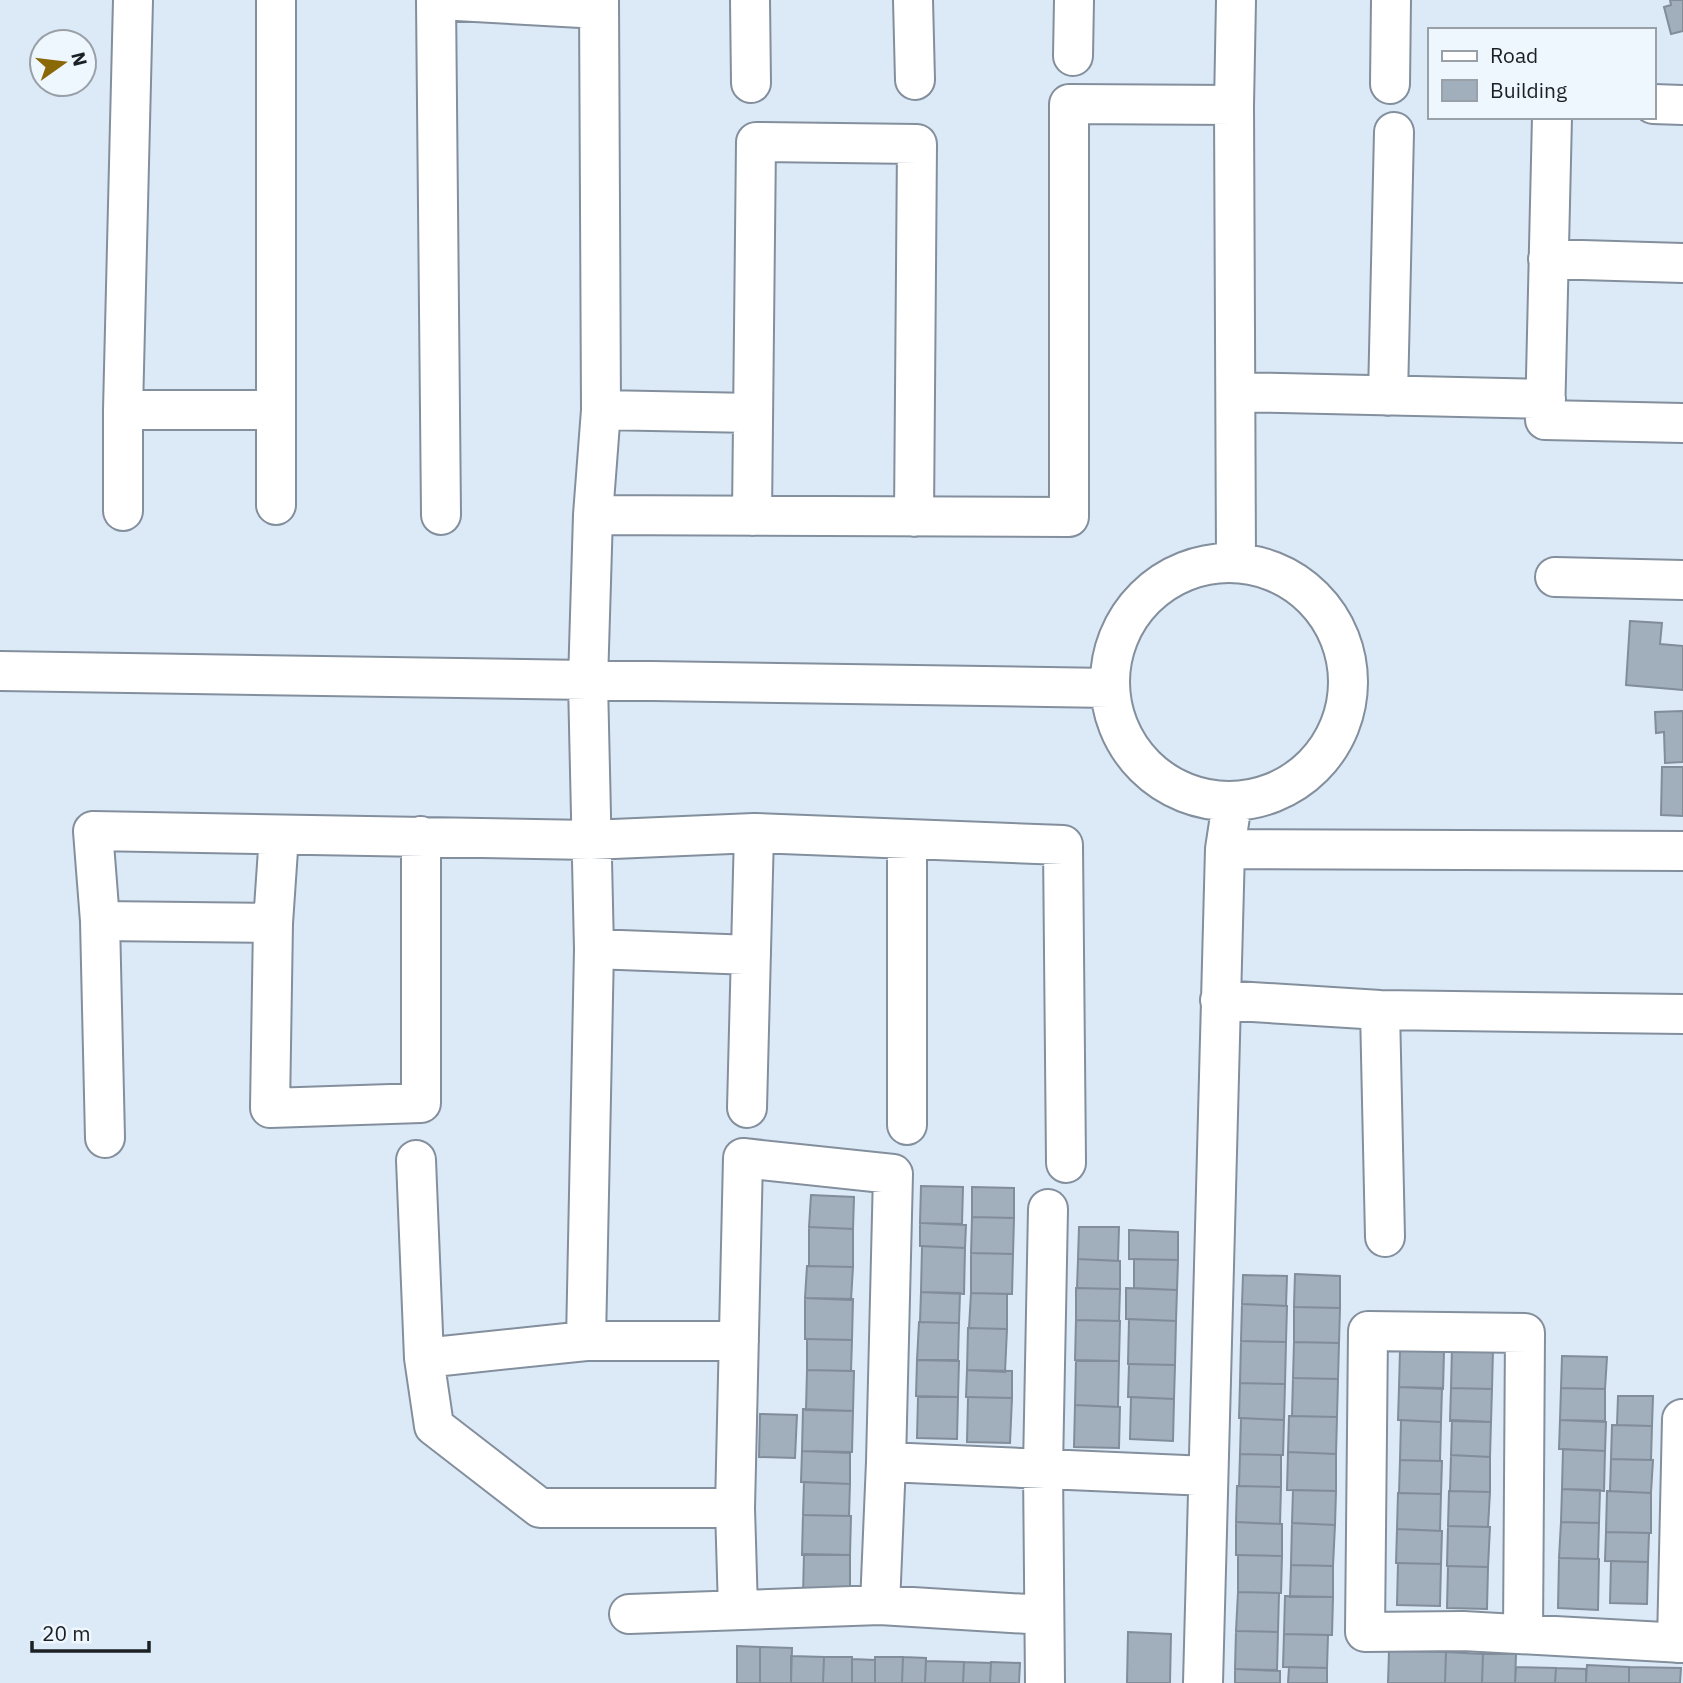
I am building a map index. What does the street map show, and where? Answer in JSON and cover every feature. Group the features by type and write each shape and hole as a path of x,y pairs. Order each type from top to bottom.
{"street":[{"path":"123,511 133,0"},
{"path":"276,0 276,505"},
{"path":"441,515 438,0 599,5 601,410 593,515 588,682 594,949 586,1341"},
{"path":"750,0 751,83"},
{"path":"913,0 915,80"},
{"path":"1073,56 1074,0"},
{"path":"1236,0 1236,561"},
{"path":"1390,84 1391,0"},
{"path":"593,515 1069,517 1069,104 1234,105"},
{"path":"1655,104 1683,105"},
{"path":"1552,119 1545,420 1683,423"},
{"path":"1388,396 1394,132"},
{"path":"752,516 756,142 917,144 914,517"},
{"path":"1548,259 1683,263"},
{"path":"1237,391 1546,399"},
{"path":"123,410 276,410"},
{"path":"601,410 752,413"},
{"path":"1236,561 1289,577 1323,606 1344,645 1349,690 1338,733 1312,770 1275,794 1232,803 1187,795 1148,770 1121,733 1109,688 1112,653 1126,620 1149,593 1177,573 1211,563 1236,561"},
{"path":"1555,577 1683,580"},
{"path":"0,671 1109,688"},
{"path":"1203,1683 1220,1000 1225,849 1232,803"},
{"path":"105,1138 100,921 93,831 590,840 754,834 1063,845 1066,1163"},
{"path":"747,1108 754,834"},
{"path":"279,835 272,923 270,1108 421,1103 421,836"},
{"path":"907,839 907,1125"},
{"path":"1225,849 1683,851"},
{"path":"100,921 272,923"},
{"path":"594,949 751,955"},
{"path":"1220,1000 1380,1010 1683,1014"},
{"path":"1380,1010 1385,1237"},
{"path":"738,1610 735,1507 743,1158 893,1174 880,1605"},
{"path":"416,1160 424,1358 433,1426 540,1508 735,1507"},
{"path":"1045,1683 1043,1468 1048,1209"},
{"path":"1522,1634 1525,1333 1368,1331 1365,1632 1463,1631 1680,1643 1682,1419"},
{"path":"424,1358 586,1341 738,1341"},
{"path":"886,1462 1208,1476"},
{"path":"629,1614 880,1605 1044,1615"}],"building":[{"path":"1670,0 1683,0 1683,31 1671,34 1664,7 1671,5"},
{"path":"1630,621 1662,623 1660,644 1683,646 1683,690 1626,685"},
{"path":"1683,711 1683,762 1665,763 1664,732 1656,733 1655,712"},
{"path":"1662,767 1683,767 1683,816 1661,815"},
{"path":"921,1186 963,1187 962,1224 920,1223"},
{"path":"972,1187 1014,1188 1014,1218 972,1217"},
{"path":"811,1195 854,1197 853,1229 809,1227"},
{"path":"972,1217 1014,1218 1013,1254 971,1253"},
{"path":"920,1223 966,1225 965,1248 920,1246"},
{"path":"809,1227 853,1229 853,1267 809,1266"},
{"path":"1079,1227 1119,1227 1118,1261 1078,1259"},
{"path":"1129,1230 1178,1232 1178,1260 1129,1259"},
{"path":"922,1246 965,1248 964,1294 921,1292"},
{"path":"971,1253 1013,1254 1012,1294 971,1293"},
{"path":"1078,1259 1120,1261 1120,1289 1077,1288"},
{"path":"1134,1259 1178,1260 1177,1290 1134,1288"},
{"path":"807,1266 853,1267 851,1300 805,1298"},
{"path":"1295,1274 1340,1276 1340,1308 1294,1307"},
{"path":"1243,1275 1287,1276 1286,1306 1242,1304"},
{"path":"1076,1288 1120,1289 1119,1321 1076,1320"},
{"path":"1126,1288 1177,1290 1176,1321 1126,1319"},
{"path":"921,1292 960,1293 959,1323 920,1322"},
{"path":"971,1293 1007,1294 1007,1329 969,1328"},
{"path":"805,1298 853,1299 852,1340 805,1339"},
{"path":"1242,1304 1287,1306 1286,1342 1241,1341"},
{"path":"1294,1307 1340,1308 1339,1343 1294,1342"},
{"path":"1129,1319 1176,1321 1175,1365 1128,1364"},
{"path":"1076,1320 1120,1321 1119,1361 1075,1360"},
{"path":"919,1322 959,1323 958,1360 917,1360"},
{"path":"968,1328 1007,1329 1005,1372 967,1370"},
{"path":"807,1339 852,1340 851,1371 807,1370"},
{"path":"1241,1341 1286,1342 1285,1384 1240,1383"},
{"path":"1294,1342 1339,1343 1338,1379 1293,1378"},
{"path":"1452,1347 1493,1349 1492,1389 1451,1388"},
{"path":"1400,1350 1444,1352 1443,1389 1399,1387"},
{"path":"1562,1356 1607,1357 1605,1389 1561,1388"},
{"path":"917,1360 959,1361 958,1397 916,1396"},
{"path":"1076,1361 1119,1361 1118,1407 1075,1405"},
{"path":"1129,1364 1175,1365 1174,1399 1128,1397"},
{"path":"807,1370 854,1371 853,1411 806,1410"},
{"path":"967,1370 1012,1371 1012,1398 966,1397"},
{"path":"1293,1378 1338,1379 1337,1417 1292,1416"},
{"path":"1240,1383 1285,1384 1284,1420 1239,1418"},
{"path":"1399,1387 1442,1388 1441,1422 1398,1420"},
{"path":"1451,1388 1492,1389 1491,1422 1450,1421"},
{"path":"1561,1388 1605,1389 1605,1421 1560,1420"},
{"path":"1618,1396 1653,1396 1652,1426 1617,1425"},
{"path":"918,1397 958,1397 957,1439 917,1438"},
{"path":"968,1397 1012,1398 1010,1443 967,1442"},
{"path":"1131,1397 1174,1399 1173,1441 1130,1439"},
{"path":"1075,1405 1120,1407 1119,1448 1074,1447"},
{"path":"803,1409 853,1411 852,1452 802,1451"},
{"path":"760,1414 797,1415 795,1458 759,1457"},
{"path":"1289,1416 1337,1417 1336,1454 1288,1452"},
{"path":"1241,1418 1284,1420 1283,1455 1240,1454"},
{"path":"1401,1420 1441,1422 1440,1461 1400,1460"},
{"path":"1452,1420 1491,1422 1490,1457 1451,1455"},
{"path":"1560,1420 1606,1422 1605,1451 1559,1449"},
{"path":"1612,1425 1652,1426 1651,1460 1611,1459"},
{"path":"1563,1449 1605,1451 1604,1491 1562,1489"},
{"path":"802,1451 850,1453 850,1484 801,1482"},
{"path":"1288,1452 1336,1454 1336,1491 1287,1490"},
{"path":"1240,1454 1281,1455 1281,1487 1239,1486"},
{"path":"1451,1455 1490,1457 1490,1492 1450,1491"},
{"path":"1611,1459 1653,1460 1651,1493 1610,1491"},
{"path":"1400,1460 1442,1461 1441,1494 1399,1493"},
{"path":"804,1482 850,1484 849,1516 803,1515"},
{"path":"1237,1486 1281,1487 1280,1524 1236,1522"},
{"path":"1562,1489 1600,1490 1599,1523 1561,1522"},
{"path":"1293,1490 1336,1491 1335,1525 1292,1523"},
{"path":"1449,1491 1490,1492 1488,1527 1448,1526"},
{"path":"1607,1491 1651,1493 1651,1533 1606,1532"},
{"path":"1398,1493 1441,1494 1440,1531 1397,1529"},
{"path":"803,1515 851,1516 850,1555 802,1555"},
{"path":"1236,1522 1282,1524 1282,1556 1236,1555"},
{"path":"1561,1522 1599,1523 1598,1559 1559,1558"},
{"path":"1292,1523 1335,1525 1333,1566 1291,1565"},
{"path":"1448,1526 1490,1527 1488,1567 1447,1566"},
{"path":"1397,1529 1442,1531 1441,1564 1396,1563"},
{"path":"1606,1532 1649,1533 1648,1562 1605,1561"},
{"path":"804,1554 850,1555 850,1597 803,1596"},
{"path":"1238,1555 1282,1556 1281,1593 1238,1592"},
{"path":"1559,1558 1599,1559 1598,1610 1558,1608"},
{"path":"1611,1561 1648,1562 1647,1604 1610,1603"},
{"path":"1398,1563 1441,1564 1440,1606 1397,1605"},
{"path":"1291,1565 1333,1566 1333,1597 1290,1597"},
{"path":"1448,1566 1488,1567 1487,1609 1447,1608"},
{"path":"1238,1592 1279,1593 1278,1632 1236,1631"},
{"path":"1285,1596 1333,1597 1332,1635 1284,1634"},
{"path":"1236,1631 1278,1632 1277,1670 1235,1669"},
{"path":"1128,1632 1171,1634 1170,1683 1127,1683"},
{"path":"1284,1634 1328,1635 1327,1668 1283,1667"},
{"path":"737,1646 760,1647 760,1683 737,1683"},
{"path":"760,1647 792,1648 791,1683 760,1683"},
{"path":"1389,1651 1446,1652 1445,1683 1388,1683"},
{"path":"1446,1652 1483,1654 1482,1683 1445,1683"},
{"path":"1483,1654 1516,1654 1515,1683 1482,1683"},
{"path":"791,1656 824,1657 823,1683 791,1683"},
{"path":"824,1657 852,1657 852,1683 823,1683"},
{"path":"875,1657 903,1657 902,1683 875,1683"},
{"path":"903,1657 926,1658 925,1683 902,1683"},
{"path":"852,1659 875,1660 875,1683 852,1683"},
{"path":"926,1661 964,1662 963,1683 925,1683"},
{"path":"964,1662 991,1663 990,1683 963,1683"},
{"path":"991,1662 1020,1663 1019,1683 990,1683"},
{"path":"1587,1665 1629,1667 1629,1683 1586,1683"},
{"path":"1289,1667 1327,1668 1327,1683 1288,1683"},
{"path":"1516,1667 1556,1668 1555,1683 1515,1683"},
{"path":"1629,1667 1681,1668 1680,1683 1629,1683"},
{"path":"1556,1668 1586,1669 1586,1683 1555,1683"},
{"path":"1235,1669 1280,1671 1280,1683 1235,1683"}]}
